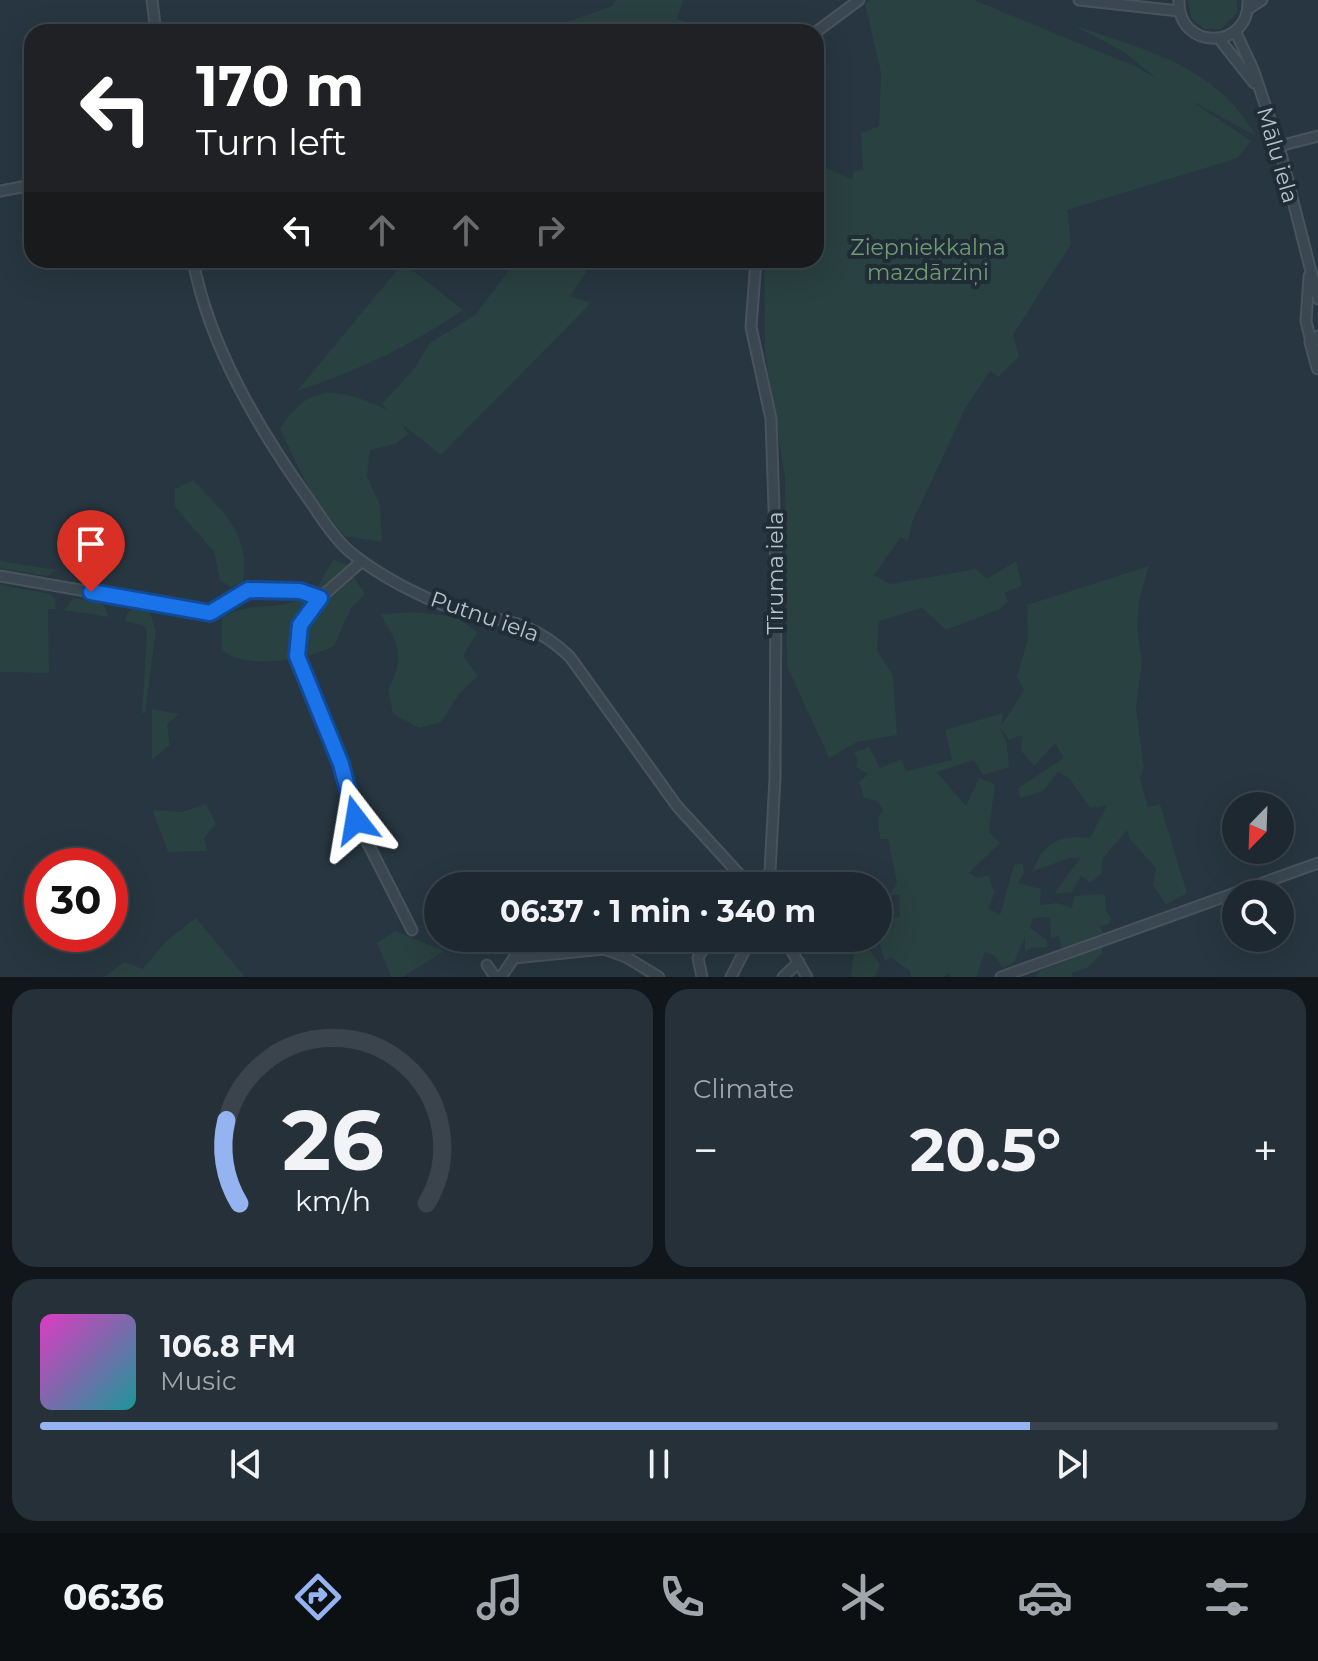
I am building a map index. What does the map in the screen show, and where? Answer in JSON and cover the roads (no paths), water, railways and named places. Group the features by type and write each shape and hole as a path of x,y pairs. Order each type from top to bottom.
{"street":[{"path":"152,0 155,24"},
{"path":"824,26 859,0"},
{"path":"1079,0 1179,11"},
{"path":"1179,0 1179,11 1189,31 1209,40 1220,40 1236,33 1248,4 1262,0"},
{"name":"Mālu iela","path":"1236,33 1279,146 1318,299"},
{"name":"Mālu iela","path":"1220,40 1256,85"},
{"path":"1279,146 1318,136"},
{"path":"0,191 24,186"},
{"name":"Putnu iela","path":"195,268 213,326 263,428 338,540 362,561 438,603 523,624 555,643 570,657 677,806 732,872"},
{"name":"Tīruma iela","path":"755,268 751,327 771,419 776,567 775,792 770,872"},
{"name":"Mālu iela","path":"1309,272 1306,321 1314,339 1318,368"},
{"path":"362,561 320,598 300,625 297,656 341,764 356,820 412,930"},
{"path":"0,576 210,613 248,590 300,591 320,598"},
{"path":"1001,977 1318,863"},
{"path":"501,977 514,958 604,949 626,957 659,977"},
{"path":"701,952 698,958 702,977"},
{"path":"731,977 744,952"},
{"path":"793,952 807,977"},
{"path":"783,977 799,962"},
{"path":"487,965 495,977"}],"park label":[{"name":"Ziepniekkalna mazdārziņi","path":"928,260"}]}
